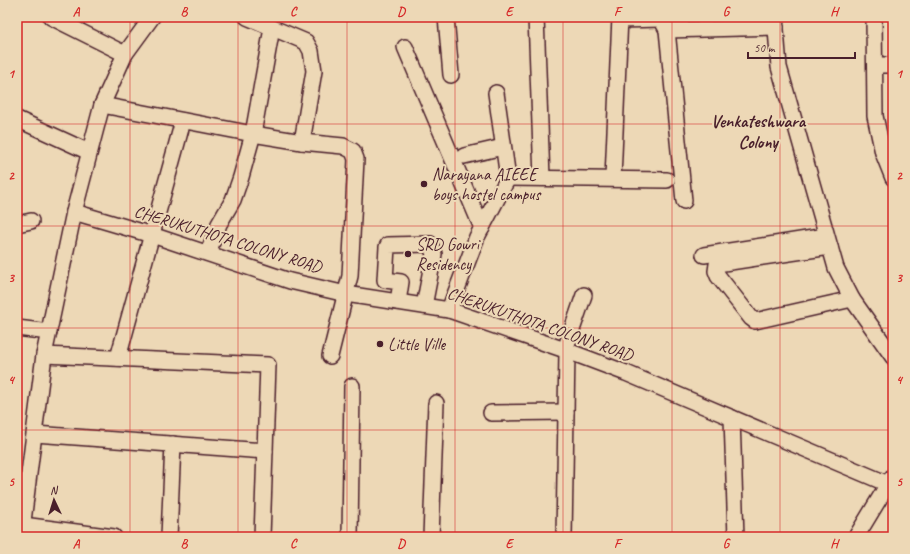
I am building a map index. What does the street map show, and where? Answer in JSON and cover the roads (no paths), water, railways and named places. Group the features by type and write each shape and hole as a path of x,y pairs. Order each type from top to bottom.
{"street":[{"path":"51,17 125,54"},
{"path":"114,537 22,531 24,461 35,434 44,355 74,212 102,105 125,54 152,17"},
{"path":"247,17 306,42 311,51 314,71 302,142"},
{"path":"446,17 451,75"},
{"path":"536,17 542,178"},
{"path":"874,17 875,116 883,153 893,178"},
{"path":"613,178 620,18 663,22 775,22 779,67 836,268 852,300 893,357"},
{"path":"663,22 684,201"},
{"path":"208,253 219,224 232,200 241,177 253,134 272,28"},
{"path":"405,46 482,228"},
{"path":"875,66 893,65"},
{"path":"449,310 477,237 508,178 496,93"},
{"path":"102,105 184,122 253,134 302,142 343,146 353,151 356,159 350,276 330,356"},
{"path":"17,119 89,152"},
{"path":"118,358 184,122"},
{"path":"464,156 503,147"},
{"path":"508,178 613,178 667,180"},
{"name":"CHERUKUTHOTA COLONY ROAD","path":"74,212 152,235 290,281 346,294 449,310 626,373 732,418 891,480"},
{"path":"704,255 828,242"},
{"path":"828,242 717,264 716,271 718,276 732,294 755,321 852,300"},
{"path":"398,302 401,282 385,280 388,245 430,244 434,254 424,306"},
{"path":"564,537 566,351 584,294"},
{"path":"17,328 49,332"},
{"path":"44,355 268,365 262,537"},
{"path":"350,537 352,386"},
{"path":"431,537 436,403"},
{"path":"491,413 566,412"},
{"path":"732,418 736,537"},
{"path":"35,434 265,451"},
{"path":"169,537 173,444"},
{"path":"856,537 891,480"}],"place":[{"name":"Narayana AIEEE boys hostel campus","path":"424,184"},
{"name":"SRD Gowri Residency","path":"408,254"},
{"name":"Little Ville","path":"380,344"}],"district":[{"name":"Venkateshwara Colony","path":"758,131"}]}
